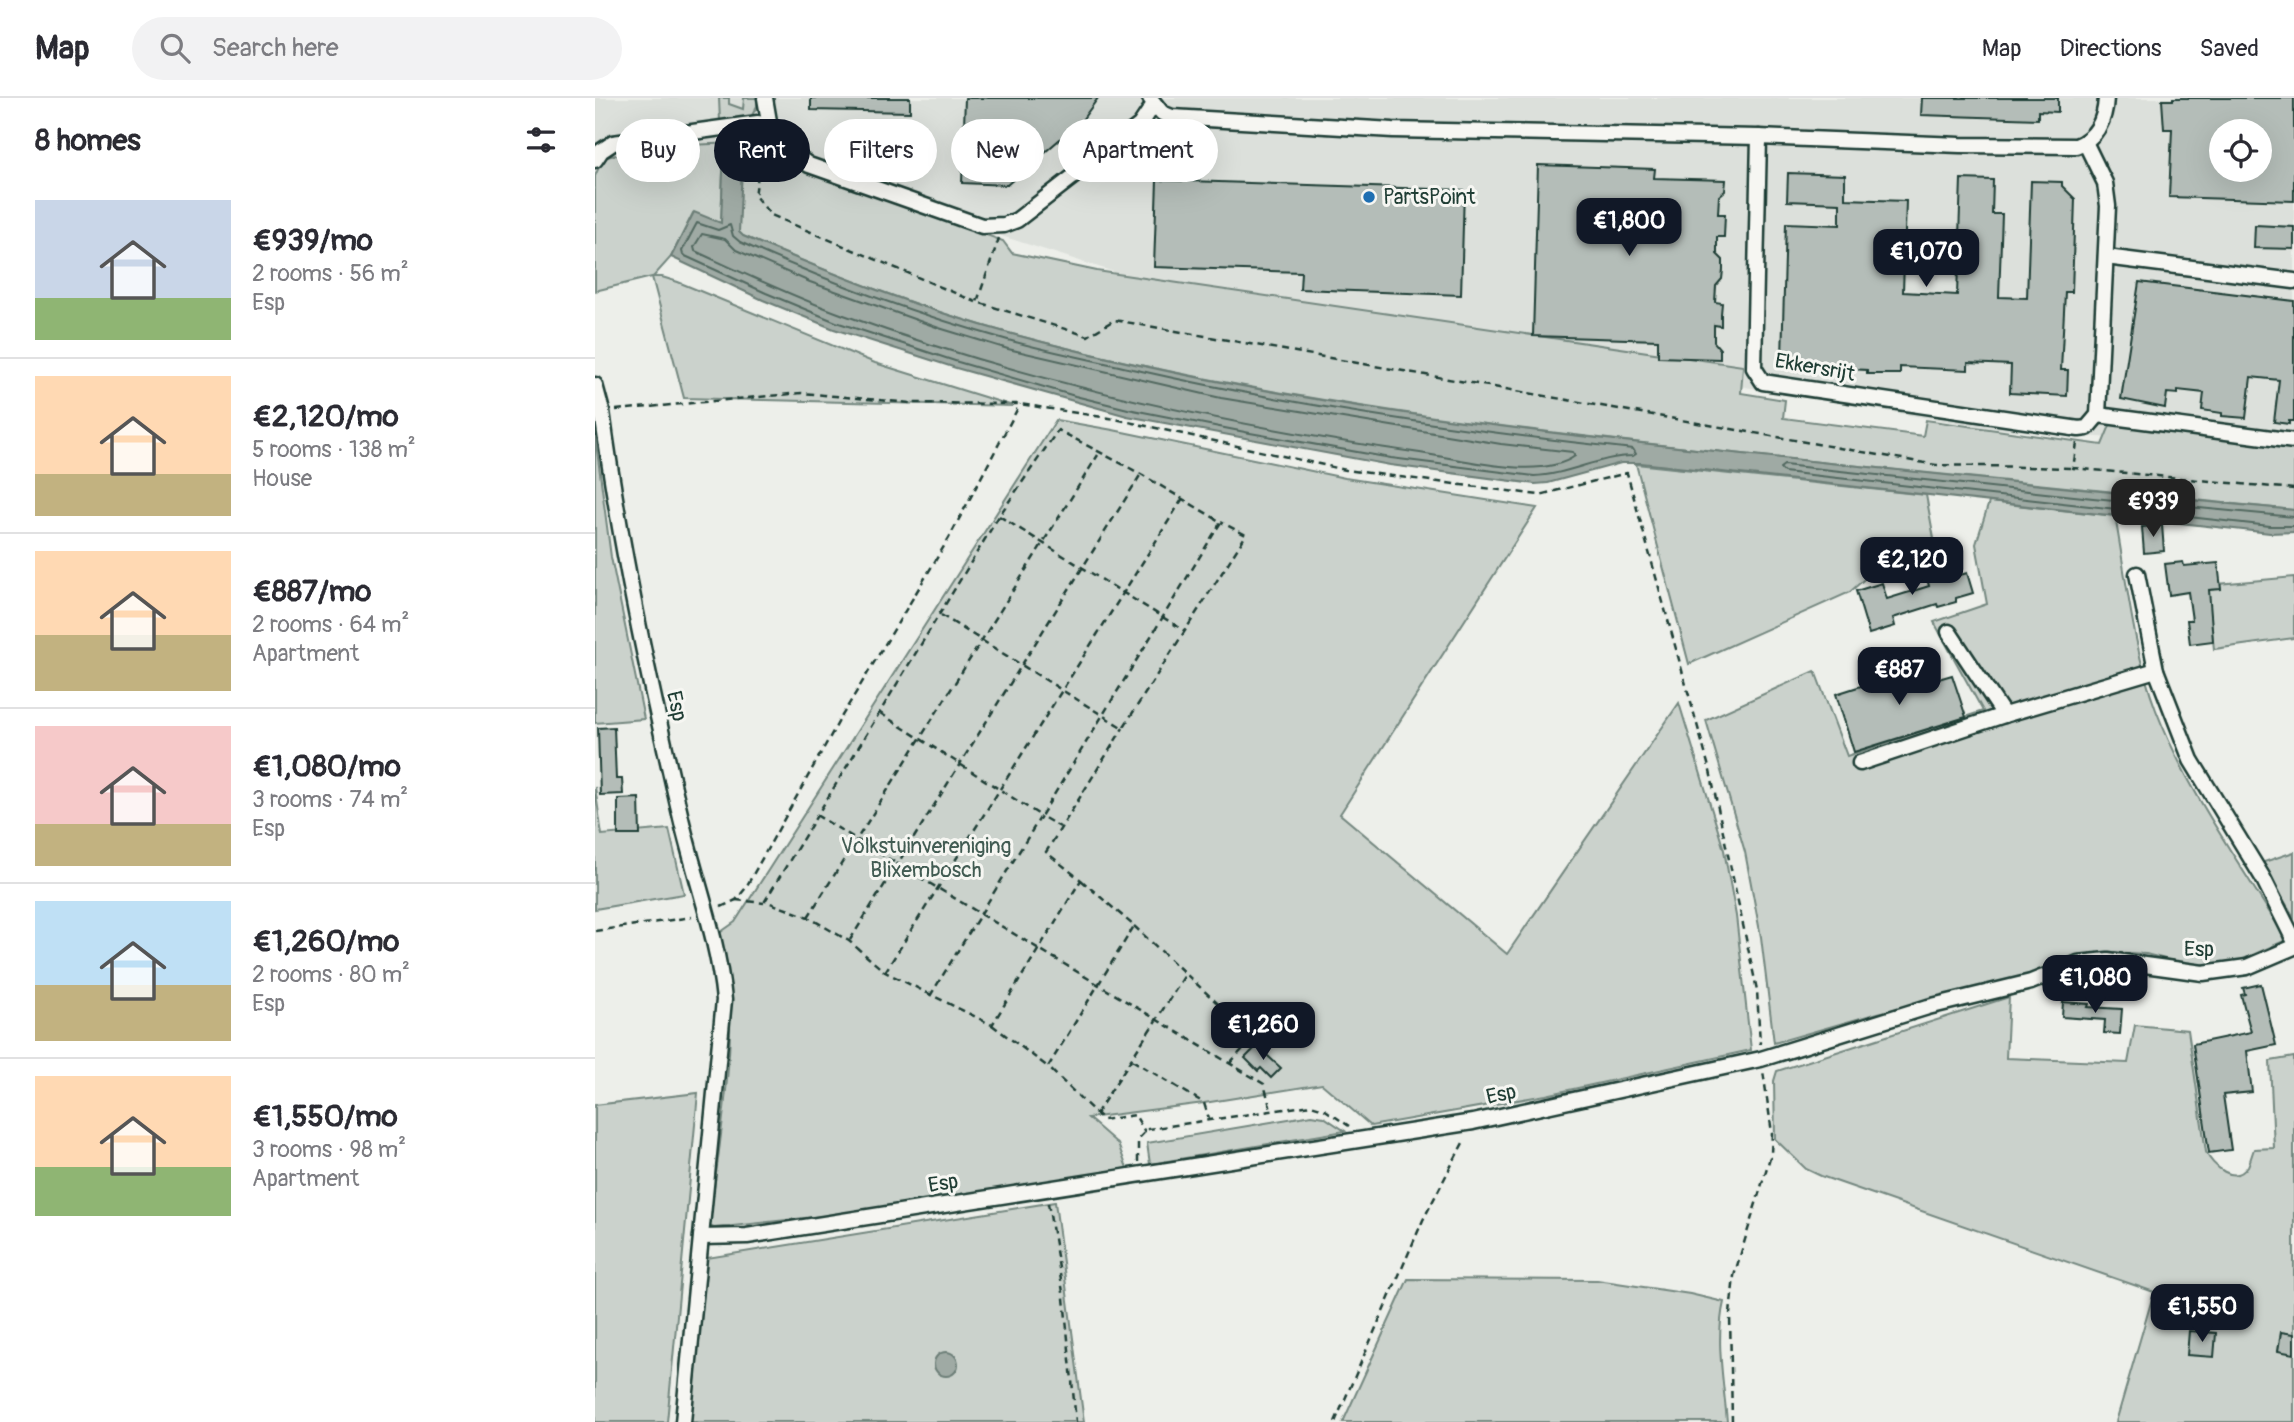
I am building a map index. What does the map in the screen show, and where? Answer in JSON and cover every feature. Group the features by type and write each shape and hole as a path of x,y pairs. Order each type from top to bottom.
{"street":[{"path":"765,98 769,119"},
{"path":"810,165 982,226 1004,225 1017,220 1140,125 1152,101 1162,113 1172,117 1393,130 1759,136 1960,145 2075,146 2085,142 2098,129 2106,98"},
{"path":"595,160 601,151 613,143 714,129"},
{"name":"Ekkersrijt","path":"1759,136 1754,368 1763,382 2080,429"},
{"path":"2080,429 2087,428 2098,415 2108,206 2105,183 2085,142"},
{"path":"2106,257 2294,281"},
{"name":"Esp","path":"596,387 642,649 691,863 720,967 724,1000 683,1422"},
{"path":"2098,415 2294,441"},
{"path":"2137,574 2156,670 2191,760 2263,878 2294,940"},
{"path":"1949,632 2004,715"},
{"path":"1860,763 2004,715 2156,670"},
{"name":"Esp","path":"701,1237 747,1236 1473,1122 1761,1059 1928,1007 2031,982 2078,963 2108,960 2203,973 2247,967 2294,947"}],"path":[{"path":"757,182 755,196 771,215 977,302 1088,336 1114,320 1936,465 2073,468 2294,489"},
{"path":"977,302 1004,225"},
{"path":"602,411 802,393 912,403 1020,404 1115,419 1346,470 1539,495 1627,473 1710,771 1756,990 1761,1059 1772,1133 1771,1154 1734,1276 1730,1314 1732,1422"},
{"path":"595,931 706,915 736,900 745,889 839,719 949,538 1020,404"},
{"path":"1145,1132 1135,1115 1103,1120 1048,1067 992,1025 885,972 849,941 808,917 765,901 999,516 1058,429 1246,535 1046,852 1133,926 1254,1037 1229,1064"},
{"path":"2073,468 2080,429"},
{"path":"808,917 1099,453"},
{"path":"849,941 1141,474"},
{"path":"885,972 1183,498"},
{"path":"999,516 1185,631"},
{"path":"930,996 1221,522"},
{"path":"941,615 1123,728"},
{"path":"880,713 1061,827"},
{"path":"816,815 1264,1084 1271,1110"},
{"path":"992,1025 1081,880"},
{"path":"736,900 764,903"},
{"path":"1048,1067 1133,926"},
{"path":"1096,1114 1185,974"},
{"path":"1132,1060 1204,1103 1209,1119"},
{"path":"1137,1176 1138,1139 1148,1129 1209,1119 1311,1105 1324,1109 1370,1140"},
{"path":"1335,1422 1423,1220 1473,1122"},
{"path":"1046,1188 1064,1298 1076,1422"}],"shaded area":[{"path":"595,98 2294,98 2294,453 1986,428 1164,288 833,182 937,182 937,119 824,119 824,179 810,175 810,119 714,119 714,155 700,155 700,119 616,119 616,157 595,157"}],"green space":[{"path":"719,98 729,98 729,104 743,109 744,98 757,98 757,106 750,119 720,119"},
{"path":"700,144 714,144 714,182 723,182 721,224 693,213 671,257 653,277 678,282 875,363 1013,406 684,398 652,277 595,291 595,176 603,158 616,155 616,182 700,182"},
{"path":"810,170 824,175 824,182 843,182 1003,241 1012,253 1097,271 1743,366 1741,393 1785,400 1783,418 1923,436 1926,420 2102,445 2111,423 2294,446 2294,510 1586,437 1297,396 1202,378 1012,334 910,302 843,277 739,232 730,182 810,182"},
{"name":"Volkstuinvereniging Blixembosch","path":"1056,420 1345,478 1537,508 1340,814 1507,954 1679,703 1724,850 1736,916 1751,1050 1546,1095 1371,1126 1322,1084 1088,1118 1118,1144 1127,1168 897,1208 714,1228 709,1226 723,1119 730,1034 730,994 726,960 718,934 735,922"},
{"path":"595,435 611,557 644,719 595,723"},
{"path":"1636,464 1926,495 1935,544 1915,552 1886,576 1871,573 1850,592 1689,664"},
{"path":"1989,502 2115,516 2136,640 2156,710 2197,795 2280,929 2284,941 2237,962 2196,967 2146,954 2109,952 2076,955 2020,980 1878,1013 1774,1043 1761,937 1745,852 1706,720 1815,671 1847,756 1983,711 1934,622 1987,604 1976,544"},
{"path":"2294,577 2294,638 2214,649 2207,585"},
{"path":"595,787 602,835 669,829 684,894 595,909"},
{"path":"2294,852 2294,917 2261,863"},
{"path":"2009,997 2006,1058 2128,1063 2135,1025 2188,1030 2206,1152 2218,1168 2231,1174 2243,1172 2254,1149 2274,1148 2270,1061 2294,1057 2294,1422 2116,1422 2154,1292 1821,1176 1806,1169 1775,1139 1774,1081 1777,1071"},
{"path":"698,1093 667,1422 595,1422 595,1105"},
{"path":"1312,1115 1324,1117 1345,1131 1150,1164 1147,1143"},
{"path":"1055,1202 1084,1422 691,1422 707,1258"},
{"path":"1408,1279 1597,1280 1724,1302 1720,1347 1727,1422 1343,1422"}],"water":[{"path":"723,182 741,182 739,232 743,236 842,277 943,313 1012,334 1200,378 1389,411 1581,436 2294,510 2294,532 2270,533 1641,463 1621,463 1548,483 1535,484 1390,465 1127,416 956,368 834,329 763,300 671,257 694,212 721,223"},
{"path":"946,1352 957,1359 958,1364 951,1375 946,1376 935,1369 934,1364 941,1353"}],"building":[{"path":"811,98 910,98 910,112 811,110"},
{"path":"965,98 1098,98 1083,119 1058,119 1058,141 1044,153 1044,119 964,119"},
{"path":"1922,98 2058,98 2058,112 2038,111 2038,119 1921,115"},
{"path":"2294,98 2294,201 2169,197 2172,129 2164,129 2162,100"},
{"path":"1538,165 1655,169 1654,178 1726,180 1725,191 1719,196 1718,214 1725,214 1724,237 1717,237 1717,254 1723,260 1722,279 1716,286 1715,302 1722,303 1721,326 1714,325 1714,342 1720,349 1720,359 1658,357 1658,340 1533,336"},
{"path":"1788,173 1845,175 1845,199 1906,201 1903,292 1957,295 1961,179 1993,180 1992,214 2002,214 1999,297 2027,298 2031,181 2062,182 2062,186 2075,199 2072,292 2065,292 2061,370 2068,370 2067,396 2010,393 2011,365 1968,363 1968,370 1900,367 1900,374 1867,374 1867,370 1830,368 1831,364 1793,363 1794,358 1782,358 1786,223 1840,225 1840,203 1787,201"},
{"path":"962,182 1010,182 1007,185"},
{"path":"1157,182 1464,190 1461,295 1300,289 1301,272 1154,267"},
{"path":"2255,225 2294,227 2294,249 2254,248"},
{"path":"2139,282 2294,301 2294,421 2289,421 2289,424 2274,422 2279,380 2251,377 2246,418 2222,416 2222,413 2202,410 2204,393 2178,390 2178,394 2167,393 2165,408 2121,399"},
{"path":"2162,525 2164,551 2144,553 2142,527"},
{"path":"1934,553 1941,573 1948,571 1950,578 1967,573 1973,593 1956,598 1956,602 1938,607 1937,604 1893,618 1895,626 1869,634 1856,591 1882,583 1887,599 1929,586 1921,558"},
{"path":"2183,562 2184,566 2218,563 2221,589 2209,590 2213,641 2190,644 2187,620 2192,620 2188,592 2169,595 2165,564"},
{"path":"1930,664 1935,680 1952,675 1966,717 1854,752 1836,694"},
{"path":"614,727 616,779 622,779 623,794 600,795 598,728"},
{"path":"639,798 640,835 618,835 618,799"},
{"path":"2261,984 2276,1045 2247,1051 2252,1092 2223,1095 2231,1150 2209,1153 2193,1044 2251,1032 2241,995 2245,994 2243,988"},
{"path":"2063,1002 2122,1009 2120,1034 2104,1033 2105,1020 2062,1017"},
{"path":"1257,1046 1281,1068 1271,1078 1261,1068 1258,1071 1245,1058"},
{"path":"2189,1331 2216,1333 2214,1357 2187,1355"},
{"path":"2281,1332 2294,1334 2294,1354 2278,1351"}],"place":[{"name":"PartsPoint","path":"1369,197"}]}
